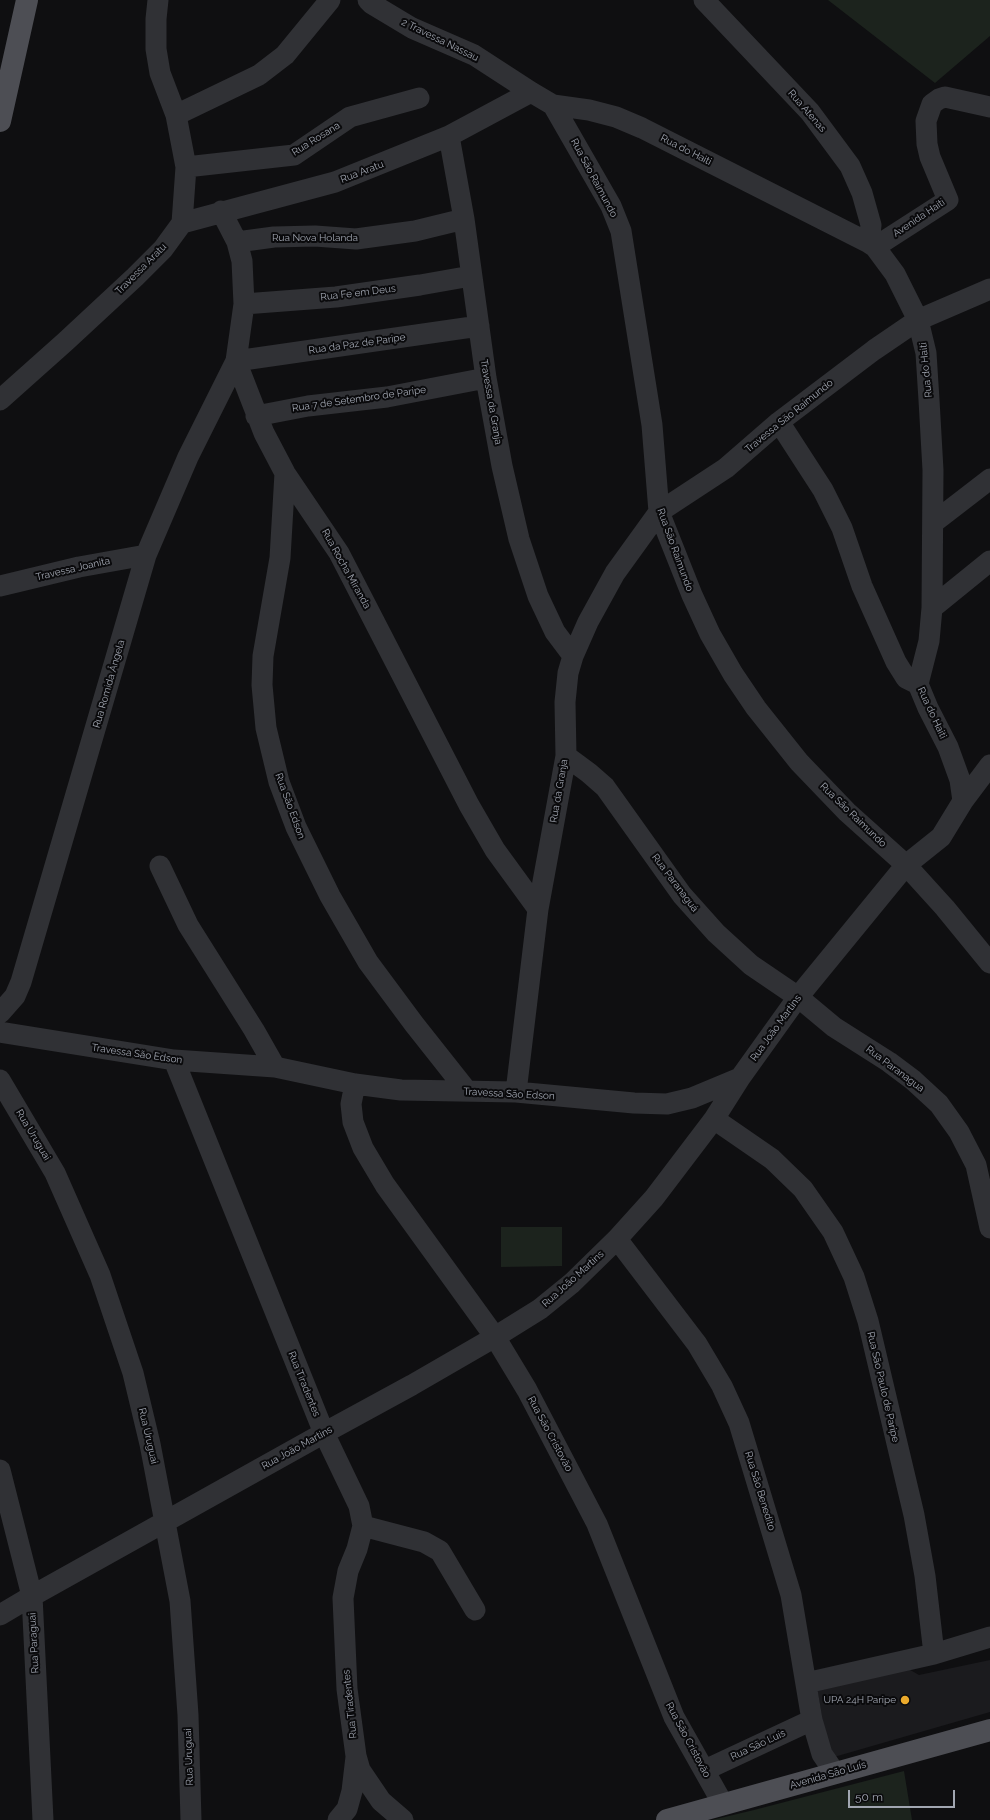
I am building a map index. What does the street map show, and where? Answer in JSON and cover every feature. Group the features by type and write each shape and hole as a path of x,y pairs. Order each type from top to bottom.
{"main road":[{"path":"0,121 27,0"},
{"name":"Avenida São Luís","path":"667,1820 990,1730"}],"street":[{"path":"158,0 156,19 156,49 160,73 176,114 186,166 182,223"},
{"path":"176,114 259,75 285,55 330,0"},
{"name":"2 Travessa Nassau","path":"368,0 372,4 412,28 474,55 553,105"},
{"name":"Rua Atenas","path":"704,0 810,112 846,161 862,193 871,225 872,245"},
{"name":"Rua Aratu","path":"182,223 221,211 335,182 449,136 531,92"},
{"name":"Avenida Haiti","path":"872,245 948,200 930,157 927,144 926,121 932,104 945,97 990,107"},
{"name":"Rua Rosana","path":"186,166 294,155 350,117 419,98"},
{"name":"Rua do Haiti","path":"553,105 589,110 609,115 642,128 872,245 895,274 918,320 926,353 933,470 932,608 929,642 918,684 928,708 948,747 960,780 962,801"},
{"name":"Rua São Raimundo","path":"553,105 611,206 621,231 652,425 659,512 692,595 710,634 733,674 756,708 799,762 847,812 906,865 990,963"},
{"name":"Travessa da Granja","path":"449,136 464,219 486,378 502,466 519,539 538,596 555,632 573,656"},
{"name":"Rua Rocha Miranda","path":"221,211 237,242 242,260 244,304 236,361 256,416 285,473 339,553 473,811 495,850 538,909"},
{"name":"Rua Nova Holanda","path":"237,242 274,237 314,236 356,239 415,231 464,219"},
{"name":"Travessa Aratu","path":"0,400 135,277 163,249 182,223"},
{"name":"Rua Fe em Deus","path":"244,304 336,297 471,276"},
{"name":"Travessa São Raimundo","path":"659,512 726,468 779,422 874,350 918,320 990,289"},
{"name":"Rua da Paz de Paripe","path":"236,361 479,326"},
{"name":"Rua Romida Ângela","path":"0,1013 15,996 21,982 146,555 188,457 236,361"},
{"name":"Rua 7 de Setembro de Paripe","path":"256,416 308,406 387,397 486,378"},
{"path":"779,422 823,490 842,528 862,586 896,662 906,678 918,684"},
{"name":"Rua São Edson","path":"285,473 280,558 263,656 262,685 266,728 279,782 296,827 330,896 368,962 414,1024 467,1091"},
{"path":"933,523 990,479"},
{"name":"Rua da Granja","path":"516,1092 538,909 566,756 565,702 568,673 573,656 588,622 615,573 659,512"},
{"name":"Travessa Joanita","path":"0,586 100,562 146,555"},
{"path":"932,608 990,561"},
{"name":"Rua Paranaguá","path":"566,756 605,787 682,894 716,933 751,965 798,997"},
{"name":"Rua João Martins","path":"0,1616 32,1596 324,1433 412,1386 540,1309 572,1283 654,1198 714,1119 740,1078 798,997 906,865 941,837 962,801 990,765"},
{"path":"160,866 188,924 254,1030 275,1067"},
{"name":"Rua Paranagua","path":"798,997 834,1027 913,1080 939,1104 959,1132 976,1165 990,1228"},
{"name":"Travessa São Edson","path":"0,1032 174,1060 275,1067 355,1084 401,1090 516,1092 634,1103 667,1104 692,1098 740,1078"},
{"name":"Rua Tiradentes","path":"174,1060 324,1433 359,1506 363,1526 357,1549 348,1571 343,1598 347,1689 356,1756 360,1770 380,1801 403,1820"},
{"name":"Rua Uruguai","path":"0,1080 55,1173 100,1275 133,1373 150,1444 180,1601 188,1715 191,1820"},
{"name":"Rua São Cristovão","path":"355,1084 351,1104 353,1122 363,1148 385,1185 495,1337 527,1390 597,1524 674,1717 723,1804"},
{"name":"Rua São Paulo de Paripe","path":"714,1119 772,1159 803,1189 833,1232 854,1277 868,1321 914,1516 925,1576 934,1654"},
{"name":"Rua São Benedito","path":"617,1238 697,1344 722,1386 739,1423 791,1595 812,1720 822,1754 835,1773"},
{"name":"Rua Paraguai","path":"0,1470 32,1596 43,1820"},
{"path":"363,1526 424,1542 440,1551 475,1610"},
{"path":"806,1683 934,1654 990,1637"},
{"name":"Rua São Luís","path":"705,1770 812,1720"},
{"path":"338,1820 347,1809 352,1792 356,1756"}],"shaded area":[{"path":"828,0 990,0 990,36 935,83"},
{"path":"501,1227 562,1227 562,1266 501,1267"},
{"name":"UPA 24H Paripe","path":"990,1660 990,1712 834,1757 824,1730 817,1687 905,1667 919,1675"},
{"path":"904,1771 912,1820 712,1820 754,1810"}],"place":[{"name":"UPA 24H Paripe","path":"905,1700"}]}
